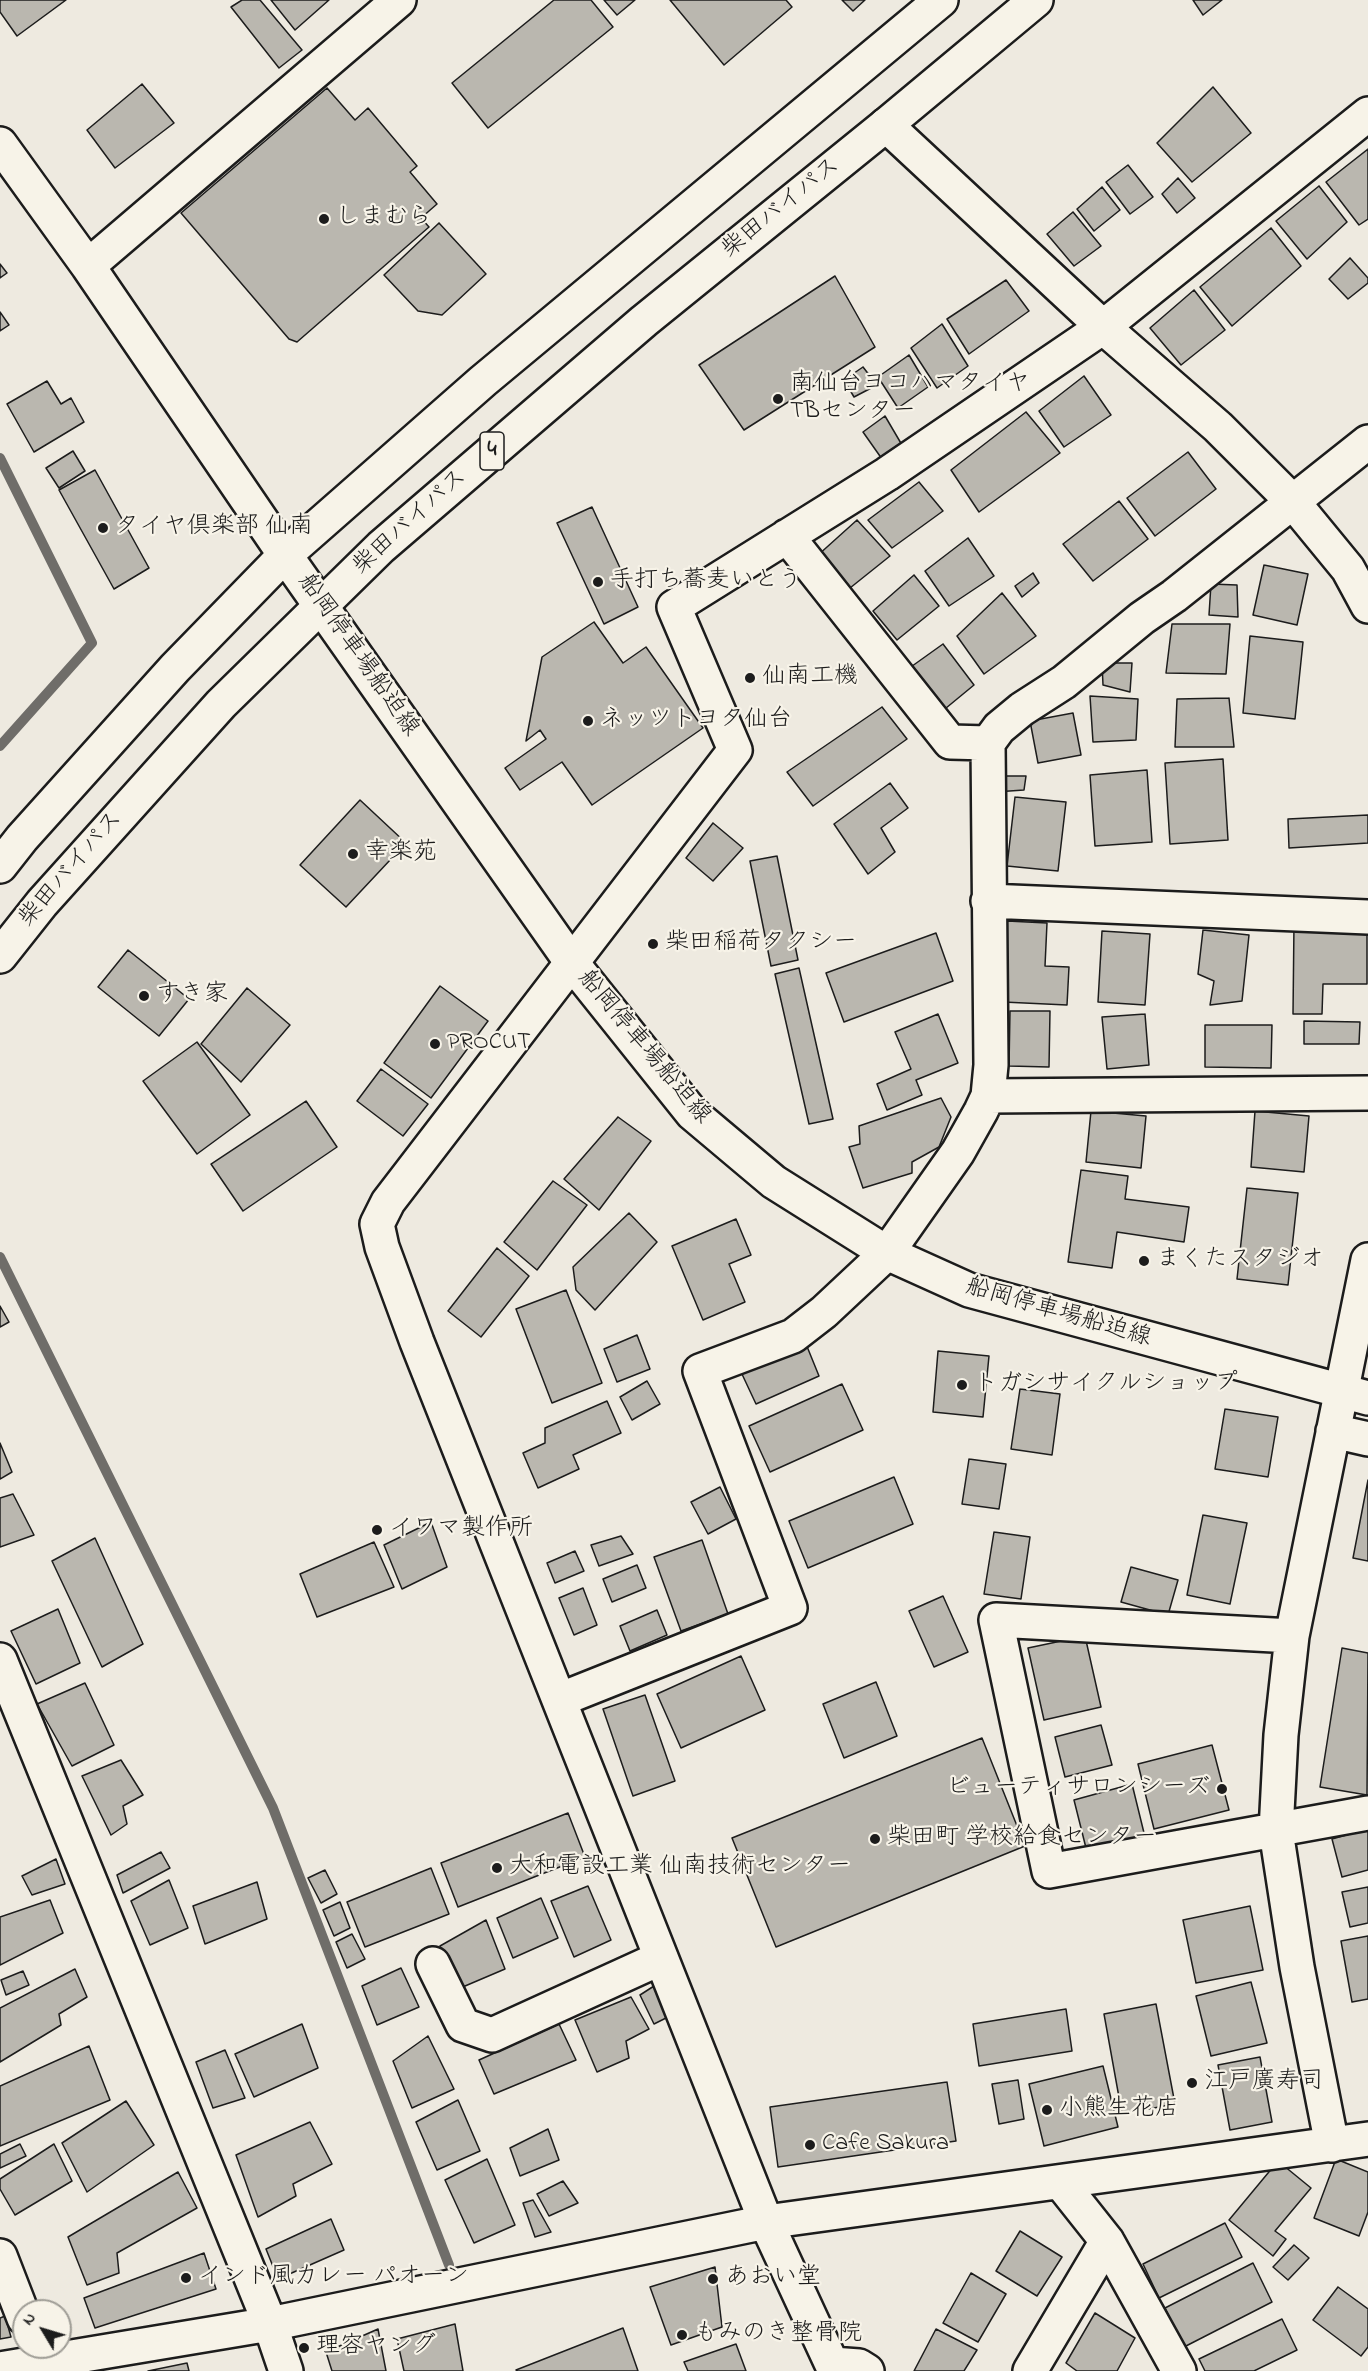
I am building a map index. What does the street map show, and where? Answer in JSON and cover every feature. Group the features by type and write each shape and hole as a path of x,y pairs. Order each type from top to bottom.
{"main road":[{"path":"88,266 399,0"},
{"path":"0,866 29,830 175,668 285,555 483,381 941,0"},
{"name":"柴田バイパス","path":"0,956 42,903 262,661 381,546 635,328 1036,0"},
{"path":"867,2371 859,2366 834,2367 766,2222 417,1342 382,1246 377,1224 388,1202 735,750 674,607 886,474 1103,327 1368,114"},
{"path":"886,125 1103,327 1218,427 1293,502 1348,569 1368,606"},
{"name":"船岡停車場船迫線","path":"4,160 88,266 285,555 572,963 692,1113 774,1182 887,1253 969,1290 1354,1395"},
{"path":"559,1700 790,1608 700,1371 793,1336 824,1312 887,1253 958,1152 988,1096 991,1065 988,742 999,728 1022,709 1064,682 1142,618 1174,596 1368,442"},
{"path":"787,536 950,742 988,742"},
{"path":"988,902 1368,917"},
{"path":"988,1096 1368,1093"},
{"path":"1332,2145 1297,1967 1276,1831 1281,1735 1292,1636 1333,1431 1354,1395 1368,1260"},
{"path":"1333,1431 1368,1439"},
{"path":"1292,1636 996,1620 1049,1871 1368,1813"},
{"path":"2,1674 270,2324 286,2371"},
{"path":"433,1964 463,2025 492,2035 661,1958"},
{"path":"72,2350 270,2324 766,2222 1368,2139"},
{"path":"1060,2183 1107,2241 1179,2371"},
{"path":"1030,2371 1107,2241"},
{"path":"0,2256 17,2299"},
{"path":"0,2369 27,2359"}],"building":[{"path":"0,0 66,0 17,36 0,12"},
{"path":"242,0 260,0 302,50 279,68 231,7"},
{"path":"271,0 329,0 295,30"},
{"path":"554,0 591,0 613,27 488,128 452,83"},
{"path":"604,0 635,0 617,15"},
{"path":"670,0 786,0 792,7 724,65"},
{"path":"842,0 865,0 853,11"},
{"path":"1193,0 1222,0 1203,15"},
{"path":"142,84 174,123 115,168 87,130"},
{"path":"1213,87 1251,133 1192,182 1157,143"},
{"path":"327,88 355,120 368,108 417,166 410,172 437,204 421,218 429,227 297,342 289,339 181,213"},
{"path":"1368,149 1368,219 1359,225 1326,182"},
{"path":"1128,165 1153,197 1130,214 1106,182"},
{"path":"1178,178 1195,198 1177,213 1162,194"},
{"path":"1319,186 1347,222 1307,259 1276,221"},
{"path":"1102,187 1120,210 1094,231 1077,209"},
{"path":"1073,212 1101,246 1074,266 1047,234"},
{"path":"439,223 486,274 442,315 418,311 384,275"},
{"path":"1271,228 1301,266 1232,326 1200,287"},
{"path":"1350,258 1368,278 1368,283 1348,299 1329,279"},
{"path":"0,264 7,273 0,278"},
{"path":"835,276 875,347 744,430 699,365"},
{"path":"1006,280 1029,311 969,354 947,319"},
{"path":"1194,290 1225,330 1181,365 1150,328"},
{"path":"0,312 9,325 0,331"},
{"path":"942,324 968,366 937,388 911,348"},
{"path":"909,355 928,387 898,408 878,377"},
{"path":"863,367 877,385 854,397 844,380"},
{"path":"1084,376 1111,415 1064,447 1039,411"},
{"path":"47,381 61,404 71,398 84,422 34,452 7,404"},
{"path":"1026,412 1060,453 979,512 951,470"},
{"path":"885,416 902,445 882,459 863,432"},
{"path":"73,451 85,471 59,488 46,468"},
{"path":"1188,452 1216,489 1155,536 1127,498"},
{"path":"95,470 149,568 114,589 59,490"},
{"path":"919,482 943,511 892,548 868,520"},
{"path":"1119,501 1148,539 1093,581 1063,544"},
{"path":"592,507 638,607 604,624 557,523"},
{"path":"857,520 890,556 845,592 817,556"},
{"path":"968,538 994,576 949,606 925,571"},
{"path":"1264,565 1308,574 1297,625 1253,615"},
{"path":"1033,573 1039,583 1022,597 1015,586"},
{"path":"914,575 939,606 897,640 873,611"},
{"path":"1211,584 1237,585 1238,617 1209,615"},
{"path":"1002,593 1036,636 984,674 957,636"},
{"path":"594,622 623,663 646,647 703,728 592,805 562,762 520,790 505,768 546,739 540,730 526,741 542,657"},
{"path":"1172,624 1230,624 1226,674 1166,673"},
{"path":"1250,636 1303,642 1295,719 1243,713"},
{"path":"943,644 974,685 940,713 908,669"},
{"path":"1102,663 1132,663 1130,692 1103,685"},
{"path":"1090,696 1138,699 1136,740 1093,742"},
{"path":"1229,698 1234,747 1175,747 1177,699"},
{"path":"882,707 907,739 813,806 787,772"},
{"path":"1073,713 1081,755 1038,763 1030,721"},
{"path":"1223,759 1228,840 1170,844 1165,763"},
{"path":"1147,770 1152,842 1095,846 1090,775"},
{"path":"994,776 1026,776 1024,790 995,792"},
{"path":"890,783 908,808 881,828 895,852 868,874 834,824"},
{"path":"1015,797 1066,802 1058,871 1007,866"},
{"path":"360,800 406,843 346,907 300,865"},
{"path":"1368,815 1368,843 1289,848 1288,819"},
{"path":"713,823 743,848 713,881 686,858"},
{"path":"777,856 798,960 771,966 750,861"},
{"path":"1007,921 1047,923 1045,966 1069,967 1067,1005 1003,1002"},
{"path":"1294,923 1367,923 1367,984 1323,984 1322,1014 1293,1014"},
{"path":"1203,930 1249,935 1242,1001 1210,1005 1214,981 1198,974"},
{"path":"1102,931 1150,934 1145,1005 1098,1002"},
{"path":"936,933 953,981 844,1022 826,973"},
{"path":"128,950 189,999 159,1036 98,987"},
{"path":"799,968 833,1119 809,1124 775,974"},
{"path":"440,986 488,1021 431,1098 384,1063"},
{"path":"247,988 290,1025 241,1082 201,1044"},
{"path":"1010,1011 1050,1011 1049,1067 1009,1066"},
{"path":"938,1014 958,1063 916,1080 922,1095 887,1110 877,1084 911,1069 895,1032"},
{"path":"1145,1014 1149,1065 1107,1069 1102,1017"},
{"path":"1304,1021 1360,1022 1359,1044 1304,1044"},
{"path":"1205,1025 1272,1025 1271,1068 1205,1067"},
{"path":"197,1042 250,1115 197,1154 143,1081"},
{"path":"381,1069 428,1104 403,1136 357,1101"},
{"path":"941,1098 951,1117 939,1147 912,1162 912,1173 863,1188 849,1147 860,1144 859,1126"},
{"path":"306,1101 337,1147 243,1211 211,1164"},
{"path":"1091,1111 1146,1116 1141,1168 1086,1162"},
{"path":"1255,1111 1309,1116 1304,1172 1251,1167"},
{"path":"618,1117 651,1141 599,1210 564,1179"},
{"path":"1081,1170 1128,1176 1125,1199 1189,1207 1184,1242 1117,1232 1112,1268 1068,1262"},
{"path":"553,1181 587,1205 537,1270 504,1242"},
{"path":"1247,1188 1298,1193 1288,1285 1237,1279"},
{"path":"629,1213 657,1242 595,1310 576,1290 573,1267"},
{"path":"736,1219 751,1255 729,1264 745,1302 703,1320 672,1246"},
{"path":"497,1248 529,1276 481,1337 448,1311"},
{"path":"566,1290 602,1383 552,1403 516,1309"},
{"path":"0,1306 9,1322 0,1327"},
{"path":"637,1335 650,1369 617,1382 604,1349"},
{"path":"806,1344 819,1376 756,1404 741,1372"},
{"path":"938,1351 989,1356 983,1417 933,1412"},
{"path":"647,1381 660,1404 632,1420 620,1397"},
{"path":"842,1384 863,1430 770,1472 749,1426"},
{"path":"1020,1389 1060,1394 1052,1455 1011,1449"},
{"path":"607,1401 621,1433 573,1455 579,1469 538,1488 523,1453 545,1443 545,1428"},
{"path":"1225,1409 1278,1417 1268,1477 1215,1469"},
{"path":"0,1443 12,1472 0,1479"},
{"path":"969,1459 1006,1464 999,1509 962,1504"},
{"path":"894,1477 913,1524 808,1568 789,1521"},
{"path":"1368,1480 1368,1561 1353,1558"},
{"path":"720,1487 736,1519 708,1534 691,1502"},
{"path":"13,1494 34,1535 0,1547 0,1498"},
{"path":"1203,1515 1247,1523 1230,1604 1187,1595"},
{"path":"431,1522 447,1567 402,1589 384,1545"},
{"path":"994,1532 1030,1537 1021,1599 984,1594"},
{"path":"621,1536 633,1554 599,1566 591,1545"},
{"path":"95,1538 143,1644 102,1667 52,1561"},
{"path":"702,1540 728,1614 681,1631 654,1557"},
{"path":"374,1542 394,1587 317,1617 300,1574"},
{"path":"575,1551 584,1571 555,1583 547,1563"},
{"path":"637,1565 646,1588 612,1602 603,1579"},
{"path":"1131,1567 1178,1580 1168,1615 1121,1602"},
{"path":"583,1588 597,1625 574,1635 559,1598"},
{"path":"943,1596 968,1652 934,1667 909,1611"},
{"path":"58,1609 80,1663 36,1684 11,1631"},
{"path":"657,1610 667,1635 630,1651 620,1626"},
{"path":"1085,1636 1101,1707 1044,1720 1028,1648"},
{"path":"1342,1648 1368,1653 1367,1795 1320,1787"},
{"path":"741,1656 765,1710 681,1748 657,1694"},
{"path":"876,1682 897,1736 844,1758 823,1704"},
{"path":"85,1683 114,1745 72,1766 37,1704"},
{"path":"645,1695 675,1781 633,1796 603,1709"},
{"path":"1101,1725 1112,1765 1065,1777 1055,1737"},
{"path":"982,1738 1025,1846 776,1947 732,1838"},
{"path":"1212,1745 1229,1810 1154,1829 1138,1764"},
{"path":"121,1760 143,1795 123,1806 127,1824 111,1835 82,1776"},
{"path":"1132,1784 1145,1837 1087,1852 1074,1800"},
{"path":"568,1813 585,1857 458,1907 441,1863"},
{"path":"1368,1829 1368,1870 1342,1877 1332,1839"},
{"path":"161,1852 170,1868 123,1893 117,1875"},
{"path":"56,1859 65,1884 32,1895 22,1876"},
{"path":"431,1868 449,1914 365,1947 347,1902"},
{"path":"325,1870 337,1894 321,1903 308,1878"},
{"path":"169,1880 188,1928 150,1945 131,1901"},
{"path":"257,1882 267,1919 205,1944 193,1906"},
{"path":"588,1886 611,1940 574,1957 551,1901"},
{"path":"1368,1887 1368,1923 1350,1927 1342,1892"},
{"path":"541,1898 558,1938 513,1958 497,1918"},
{"path":"50,1900 63,1933 0,1965 0,1917"},
{"path":"340,1902 350,1928 334,1936 323,1910"},
{"path":"1250,1906 1263,1970 1196,1983 1183,1920"},
{"path":"486,1920 505,1969 458,1989 440,1946"},
{"path":"352,1934 365,1959 347,1968 336,1942"},
{"path":"1368,1936 1368,1999 1352,2002 1341,1941"},
{"path":"401,1968 419,2007 377,2025 362,1986"},
{"path":"75,1969 87,1997 59,2014 61,2025 0,2062 0,2008"},
{"path":"23,1971 29,1985 6,1995 1,1980"},
{"path":"1251,1982 1267,2043 1211,2056 1196,1996"},
{"path":"654,1986 668,2017 654,2024 640,1995"},
{"path":"631,1997 649,2029 626,2041 629,2058 597,2072 575,2020"},
{"path":"1156,2004 1175,2104 1122,2114 1104,2014"},
{"path":"1066,2009 1072,2051 979,2066 973,2024"},
{"path":"302,2024 318,2068 254,2097 235,2054"},
{"path":"559,2024 576,2060 494,2094 479,2060"},
{"path":"428,2036 454,2089 412,2108 393,2061"},
{"path":"89,2046 110,2100 0,2146 0,2086"},
{"path":"225,2050 245,2098 213,2108 196,2062"},
{"path":"1260,2057 1272,2122 1230,2130 1218,2065"},
{"path":"1103,2066 1118,2127 1044,2146 1029,2084"},
{"path":"1018,2080 1024,2119 999,2124 992,2084"},
{"path":"947,2082 956,2141 778,2167 770,2107"},
{"path":"458,2100 480,2151 437,2170 416,2122"},
{"path":"126,2101 154,2145 87,2192 62,2143"},
{"path":"310,2122 332,2164 293,2184 296,2196 258,2217 236,2155"},
{"path":"548,2129 559,2160 520,2176 510,2148"},
{"path":"20,2144 26,2156 0,2168 0,2154"},
{"path":"54,2144 72,2181 15,2215 0,2189 0,2179"},
{"path":"487,2159 515,2225 474,2243 445,2180"},
{"path":"1336,2159 1368,2172 1368,2212 1359,2236 1314,2218"},
{"path":"1278,2161 1311,2188 1275,2231 1286,2239 1273,2256 1229,2220"},
{"path":"178,2172 197,2208 117,2253 119,2273 87,2285 68,2237"},
{"path":"563,2181 578,2203 549,2216 537,2194"},
{"path":"533,2200 551,2232 535,2237 523,2203"},
{"path":"331,2219 344,2250 278,2279 266,2249"},
{"path":"1225,2223 1242,2257 1159,2298 1143,2264"},
{"path":"1020,2231 1062,2257 1037,2296 996,2271"},
{"path":"1294,2245 1309,2258 1288,2280 1273,2267"},
{"path":"204,2253 216,2289 95,2328 84,2298"},
{"path":"1253,2263 1272,2302 1184,2347 1165,2308"},
{"path":"715,2267 722,2327 671,2345 650,2287"},
{"path":"971,2273 1006,2294 978,2342 943,2323"},
{"path":"1338,2287 1368,2309 1368,2347 1361,2356 1313,2320"},
{"path":"1095,2313 1135,2338 1117,2371 1077,2371 1066,2363"},
{"path":"5,2316 11,2337 0,2339 0,2318"},
{"path":"1282,2319 1297,2350 1254,2371 1205,2371 1199,2359"},
{"path":"455,2324 463,2371 404,2371 397,2339"},
{"path":"623,2328 638,2371 516,2370"},
{"path":"378,2329 386,2371 332,2371 326,2352"},
{"path":"936,2329 977,2350 964,2371 914,2371"},
{"path":"736,2344 746,2371 688,2371 684,2362"},
{"path":"187,2363 189,2371 148,2371"}],"waterway":[{"path":"0,458 92,643 0,746"},
{"path":"0,1257 273,1808 449,2265"}],"place":[{"name":"しまむら","path":"324,219"},
{"name":"南仙台ヨコハマタイヤ TBセンター","path":"778,399"},
{"name":"タイヤ倶楽部 仙南","path":"103,528"},
{"name":"手打ち蕎麦いとう","path":"598,582"},
{"name":"仙南工機","path":"750,678"},
{"name":"ネッツトヨタ仙台","path":"588,721"},
{"name":"幸楽苑","path":"353,854"},
{"name":"柴田稲荷タクシー","path":"653,944"},
{"name":"すき家","path":"144,996"},
{"name":"PROCUT","path":"435,1044"},
{"name":"まくたスタジオ","path":"1144,1261"},
{"name":"トガシサイクルショップ","path":"962,1385"},
{"name":"イワマ製作所","path":"377,1530"},
{"name":"ビューティサロンシーズ","path":"1222,1789"},
{"name":"柴田町 学校給食センター","path":"875,1839"},
{"name":"大和電設工業 仙南技術センター","path":"497,1868"},
{"name":"江戸廣寿司","path":"1192,2083"},
{"name":"小熊生花店","path":"1047,2110"},
{"name":"Cafe Sakura","path":"810,2145"},
{"name":"インド風カレー パオーン","path":"186,2278"},
{"name":"あおい堂","path":"713,2279"},
{"name":"もみのき整骨院","path":"682,2335"},
{"name":"理容ヤング","path":"304,2348"}]}
